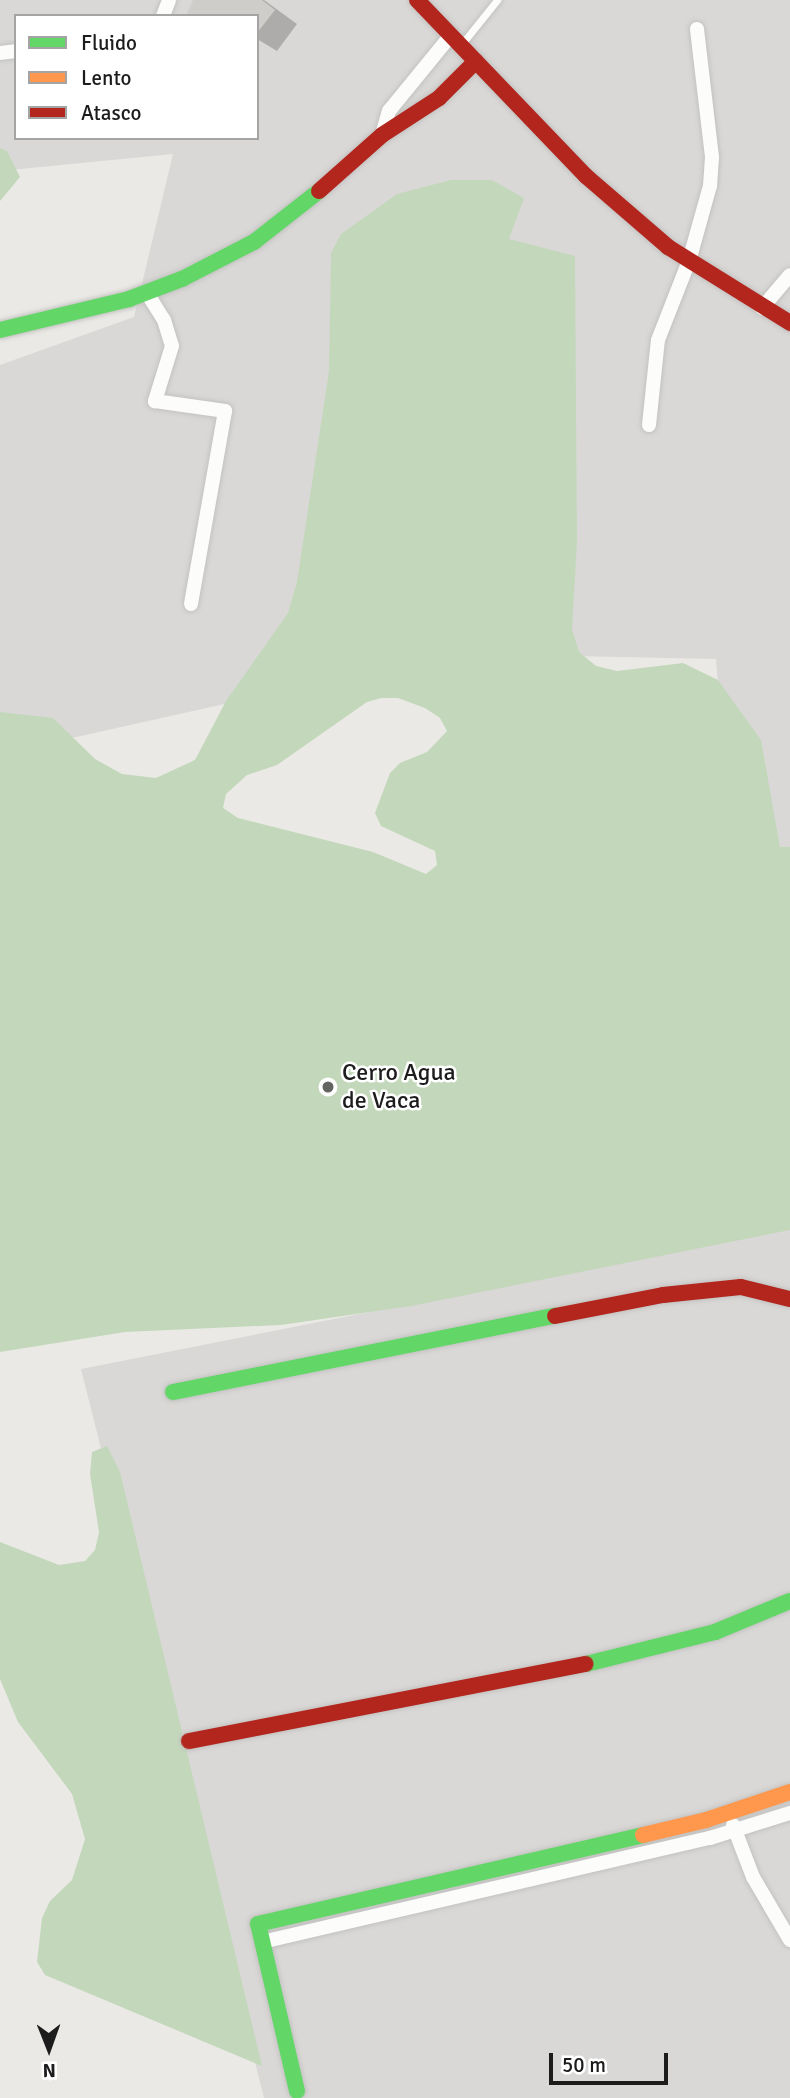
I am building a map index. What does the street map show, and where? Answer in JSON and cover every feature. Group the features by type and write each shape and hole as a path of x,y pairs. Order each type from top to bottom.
{"street":[{"path":"418,0 587,177 689,261 790,323"},
{"path":"649,425 658,340 689,261 710,186 712,157 697,29"},
{"path":"382,135 389,111 456,41"},
{"path":"0,330 147,293 254,242 297,211 382,135 439,98 475,61"},
{"path":"762,307 790,275"},
{"path":"147,293 164,320 172,346 155,401 225,411 191,604"},
{"path":"173,1392 663,1296 741,1286 790,1300"},
{"path":"189,1741 630,1655 715,1632 790,1601"},
{"path":"297,2091 258,1924 730,1813 790,1792"},
{"path":"730,1813 753,1877 790,1940"},
{"path":"262,1942 735,1832 790,1813"}],"lane":[{"path":"456,41 497,0"}],"shaded area":[{"path":"0,0 790,0 790,850 731,854 716,659 572,656 332,680 0,754 0,365 134,317 173,154 0,171"},
{"path":"790,1229 790,2098 264,2098 81,1369"}],"green space":[{"path":"0,148 7,151 20,177 0,201"},
{"path":"451,180 492,180 524,198 509,239 575,256 577,542 572,629 579,652 596,666 617,671 683,663 718,680 761,740 780,847 790,847 790,1230 411,1306 281,1325 125,1332 0,1352 0,712 53,718 95,759 122,774 156,778 195,760 226,701 288,613 297,582 329,371 331,253 341,234 397,194","holes":["381,698 398,698 425,708 440,718 447,731 427,752 400,763 390,773 375,813 381,826 435,851 437,865 426,874 373,852 238,818 223,808 226,794 247,775 277,765 367,702"]},
{"path":"107,1446 120,1472 262,2066 45,1975 37,1962 42,1918 50,1901 72,1880 85,1839 72,1794 18,1722 0,1679 0,1542 59,1565 85,1561 95,1550 99,1532 90,1474 92,1452"}],"building":[{"path":"193,0 262,0 275,10 259,30 259,14 187,14"}],"traffic: fast":[{"path":"0,330 129,299 182,279 254,242 319,191"},
{"path":"173,1392 555,1316"},
{"path":"586,1664 715,1632 790,1601"},
{"path":"297,2091 258,1924 643,1835"}],"traffic: slow":[{"path":"643,1835 706,1820 790,1792"}],"traffic: jam":[{"path":"417,0 587,177 668,247 790,323"},
{"path":"319,191 382,135 439,98 476,61"},
{"path":"555,1316 663,1295 741,1287 790,1299"},
{"path":"189,1741 586,1664"}],"place":[{"name":"Cerro Agua de Vaca","path":"328,1087"}]}
